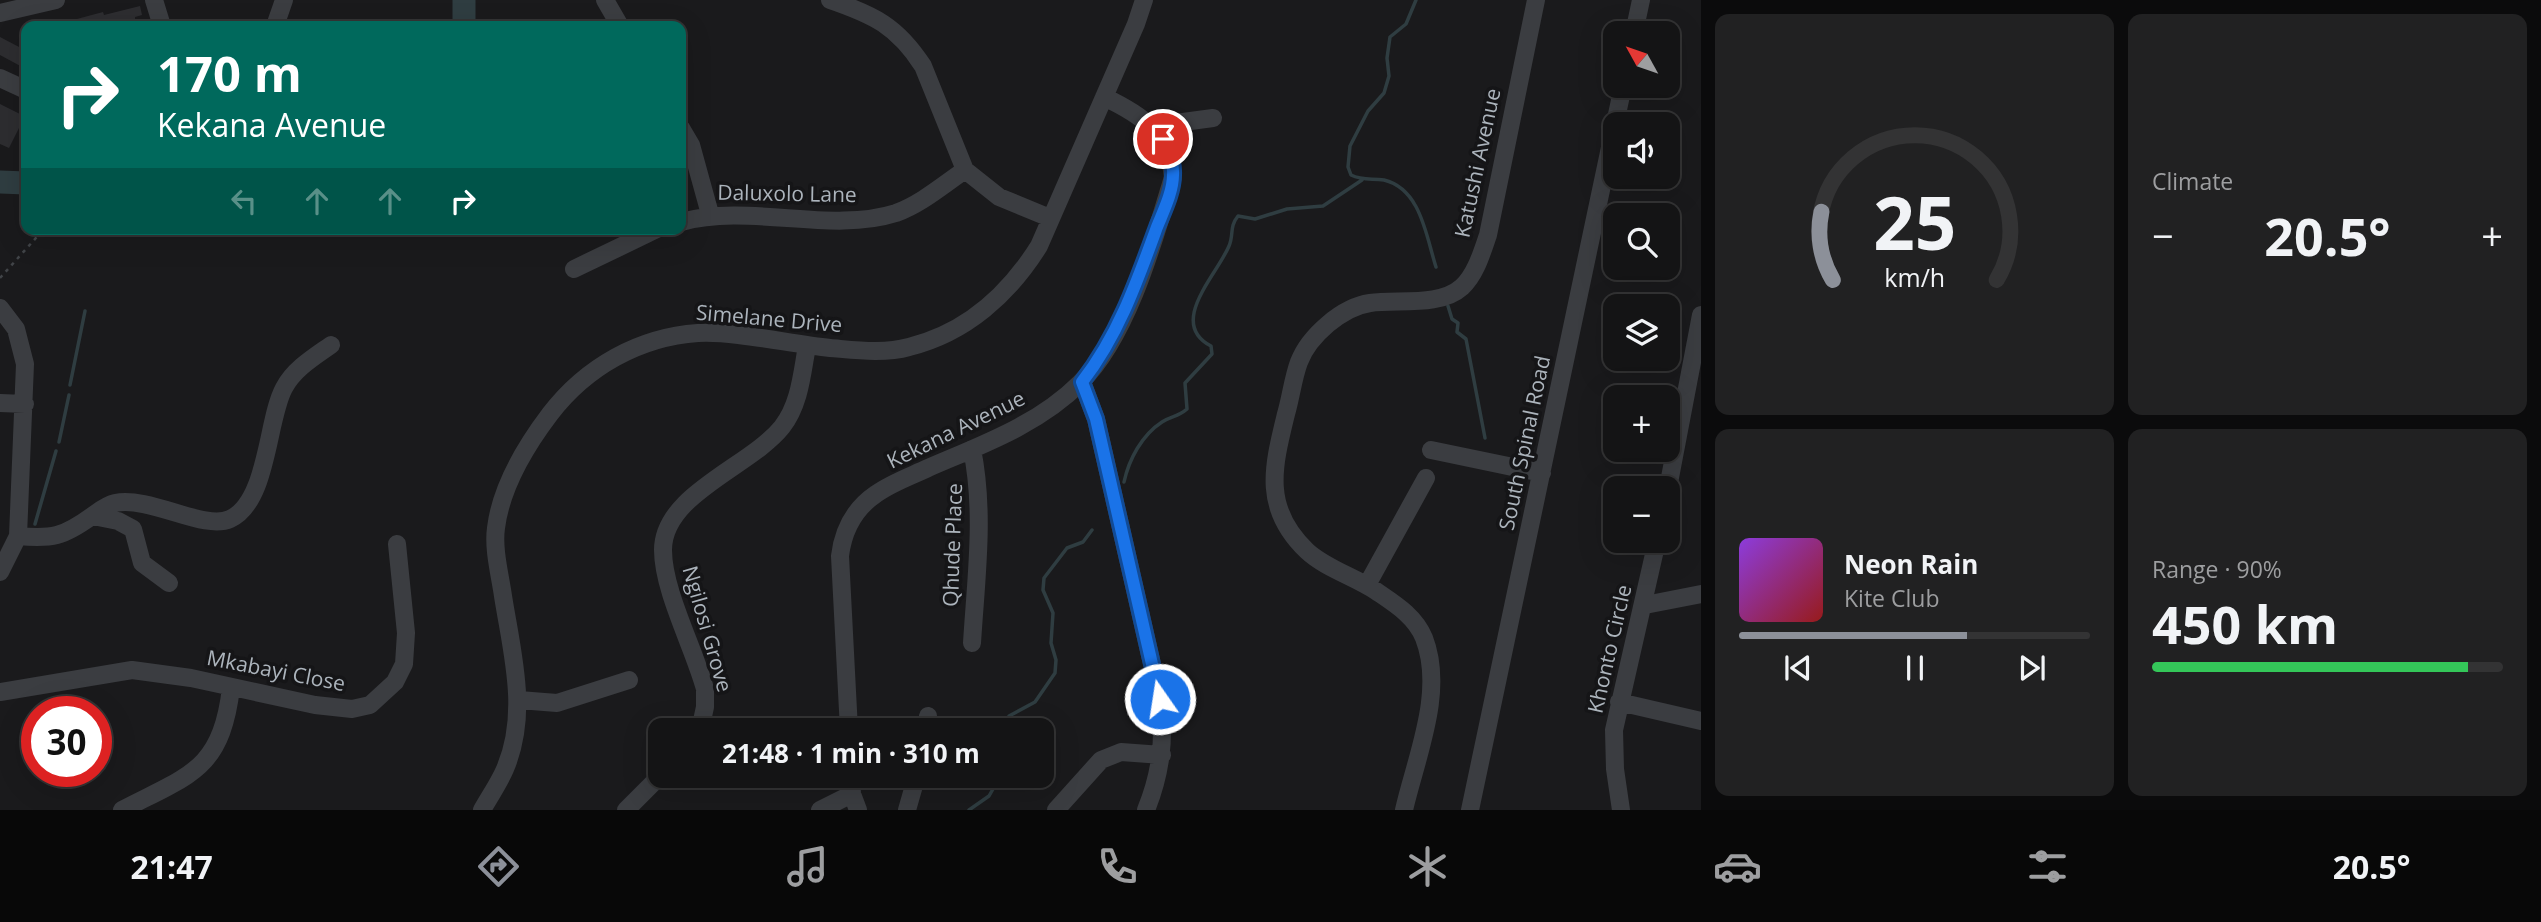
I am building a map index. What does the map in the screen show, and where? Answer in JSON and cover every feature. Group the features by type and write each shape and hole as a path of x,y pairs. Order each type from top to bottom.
{"street":[{"path":"0,13 56,0"},
{"path":"154,0 160,21"},
{"path":"277,21 284,0"},
{"path":"605,0 617,21"},
{"path":"830,0 870,14 893,29 913,51 923,66 965,170 999,197 1050,218"},
{"name":"Simelane Drive","path":"482,810 506,768 516,733 519,700 496,530 505,491 525,451 551,412 590,373 624,351 662,337 701,333 868,351 908,348 950,331 987,309 1020,276 1039,246 1144,0"},
{"name":"Katushi Avenue","path":"1404,810 1430,700 1430,661 1424,638 1414,621 1400,607 1309,553 1290,531 1276,504 1273,482 1276,455 1299,362 1310,343 1326,326 1367,303 1450,296 1464,285 1477,265 1488,235 1536,0"},
{"path":"1637,21 1641,0"},
{"path":"0,78 21,88"},
{"name":"Kekana Avenue","path":"848,718 840,556 843,534 874,495 1029,422 1057,404 1082,382 1112,338 1133,293 1174,177 1171,159 1153,126 1136,113 1104,97"},
{"name":"South Spinal Road","path":"1470,810 1620,98"},
{"path":"1153,126 1213,118"},
{"path":"686,138 694,154 710,214"},
{"name":"Daluxolo Lane","path":"686,221 710,214 862,219 894,213 914,205 965,170"},
{"path":"574,269 645,235"},
{"path":"0,308 16,329 25,364 18,536 0,572"},
{"path":"1670,476 1701,315"},
{"path":"18,536 61,536 115,503 135,502 207,522 231,519 241,510 262,470 284,388 307,362 331,345"},
{"name":"Ngilosi Grove","path":"703,718 705,689 665,571 663,547 670,522 691,497 763,448 784,425 798,395 807,346"},
{"path":"1082,382 1096,419 1160,699 1164,727 1162,754 1146,810"},
{"path":"0,403 25,404"},
{"name":"Qhude Place","path":"972,449 979,482 980,513 972,643"},
{"path":"1431,450 1542,472"},
{"path":"1367,585 1426,478"},
{"path":"93,516 118,521 133,529 142,563 169,583"},
{"name":"Mkabayi Close","path":"0,692 132,670 191,678 231,688 352,709 370,705 395,682 404,664 406,633 397,544"},
{"name":"Khonto Circle","path":"1621,810 1615,769 1614,730 1645,606 1655,553"},
{"path":"1645,606 1701,594"},
{"path":"519,700 557,704 629,680"},
{"path":"122,810 180,780 202,764 218,746 227,719 231,688"},
{"path":"1619,702 1701,722"},
{"path":"1056,810 1101,760 1121,752 1162,754"},
{"path":"626,810 648,788"},
{"path":"908,810 914,788"},
{"path":"820,810 855,802"}],"path":[{"path":"0,278 39,235"}],"building":[{"path":"140,6 142,15 129,21 69,21 103,12 104,15"},
{"path":"0,37 21,48 21,66 0,55"},
{"path":"0,104 21,114 21,129 19,128 9,148 0,144"}],"waterway":[{"path":"464,0 464,21"},
{"path":"1416,0 1406,24 1390,37 1387,58 1389,76 1384,93 1368,111 1350,146 1348,167 1351,175 1355,177 1384,180 1406,193 1420,215 1436,267"},
{"path":"1124,482 1133,456 1148,434 1162,422 1187,409 1185,383 1212,354 1211,346 1199,336 1194,325 1194,312 1206,284 1229,246 1238,216 1255,219 1287,209 1323,206 1362,180"},
{"path":"0,182 21,183"},
{"path":"1448,306 1452,319 1458,323 1457,332 1466,339 1485,438"},
{"path":"70,385 85,311"},
{"path":"59,442 69,395"},
{"path":"35,524 56,451"},
{"path":"1008,718 1035,702 1055,673 1056,660 1051,643 1053,613 1043,590 1044,578 1067,548 1083,542 1092,530"},
{"path":"969,810 989,796 994,788"}],"route":[{"path":"1160,699 1096,419 1082,382 1112,338 1133,293 1164,209 1174,177 1171,159 1163,139"}]}
